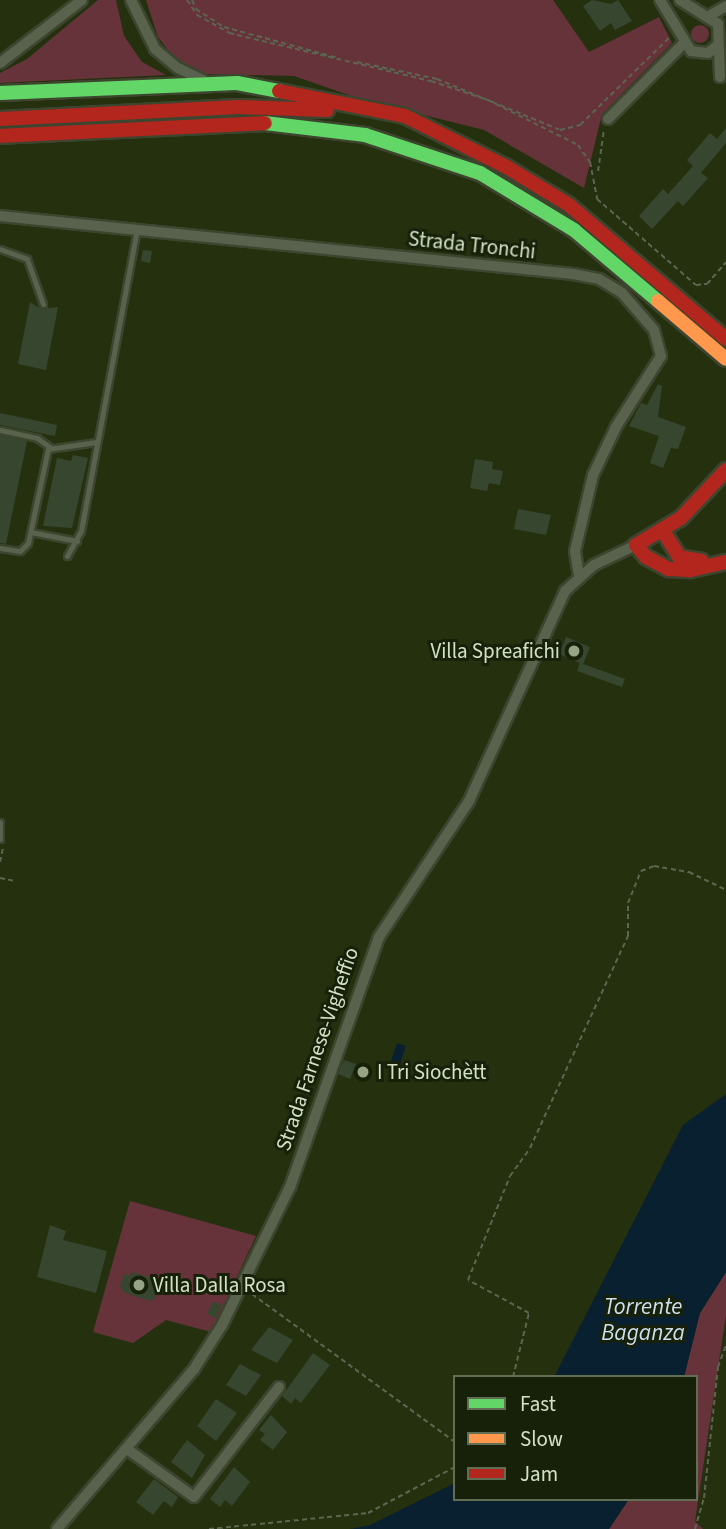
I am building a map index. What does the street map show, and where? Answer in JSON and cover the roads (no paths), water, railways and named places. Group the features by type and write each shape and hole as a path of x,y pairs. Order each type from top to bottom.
{"main road":[{"path":"0,93 219,83 260,86 390,112 527,178 569,205 726,339"},
{"path":"0,119 289,107 363,116 460,145"},
{"path":"0,136 270,123 365,135 468,169 528,199 574,230 726,359"},
{"path":"675,318 726,373"},
{"path":"704,318 726,332"},
{"name":"Strada Farnese-Vigheffio","path":"636,545 663,531 726,470"},
{"path":"663,531 668,545 690,562 726,554"},
{"path":"636,545 646,557 669,569 691,570 726,562"}],"street":[{"path":"0,63 82,0"},
{"path":"131,0 142,31 160,54 192,76 219,83"},
{"path":"660,0 680,36 702,54 723,80"},
{"path":"680,0 718,24"},
{"path":"608,119 680,36 691,18 726,7"},
{"path":"723,80 718,24 726,7"},
{"path":"702,54 718,46"},
{"name":"Strada Tronchi","path":"0,216 573,274 599,279 622,293 654,330 662,356 616,426 593,475 575,551 579,576"},
{"name":"Strada Farnese-Vigheffio","path":"57,1529 194,1369 242,1287 290,1187 367,962 468,801 565,591 579,576 636,545"},
{"path":"127,1449 194,1497 279,1387"}],"lane":[{"path":"67,556 77,541 138,230"},
{"path":"0,248 26,257 43,304"},
{"path":"0,430 34,437 50,447 96,442"},
{"path":"0,548 22,550 30,532 50,447"},
{"path":"30,532 77,541"},
{"path":"0,821 0,839"}],"water":[{"path":"397,1043 406,1046 400,1064 395,1066 391,1061"},
{"name":"Torrente Baganza","path":"726,1094 726,1272 700,1313 684,1375 555,1375 683,1125"},
{"path":"453,1484 453,1501 628,1501 609,1529 350,1529 370,1525"}],"place":[{"name":"Villa Spreafichi","path":"574,651"},
{"name":"I Tri Siochètt","path":"363,1072"},
{"name":"Villa Dalla Rosa","path":"139,1285"}]}
